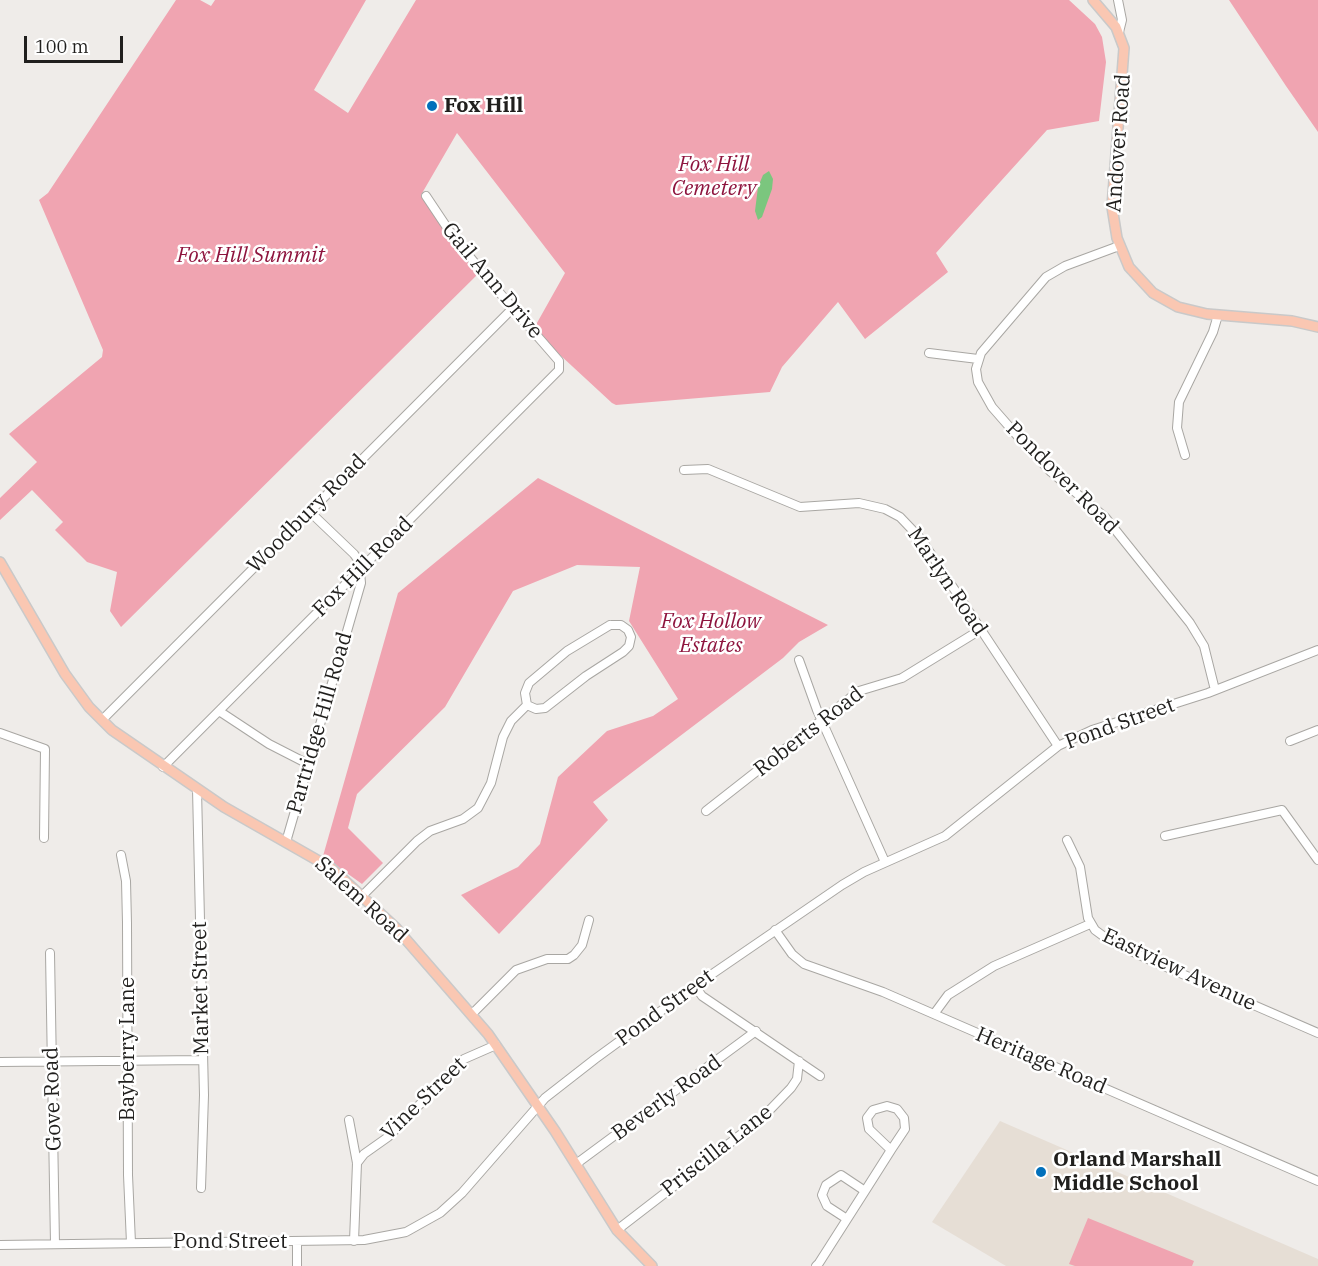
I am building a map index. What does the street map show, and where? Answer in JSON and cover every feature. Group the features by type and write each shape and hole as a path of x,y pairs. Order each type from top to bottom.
{"main road":[{"name":"Andover Road","path":"1093,0 1119,32 1124,48 1112,197 1119,246 1134,274 1160,298 1178,308 1218,315 1292,321 1318,327"},
{"name":"Salem Road","path":"0,562 50,650 89,707 102,720 196,789 331,868 422,956 496,1045 576,1164 617,1230 652,1266"}],"street":[{"path":"1118,0 1122,18 1119,32"},
{"name":"Gail Ann Drive","path":"426,196 452,235 560,365"},
{"path":"929,353 978,359 995,334 1051,274 1074,262 1119,246"},
{"name":"Woodbury Road","path":"102,720 513,308"},
{"path":"1185,455 1177,428 1179,402 1211,336 1218,315"},
{"name":"Pondover Road","path":"978,359 978,382 992,407 1046,466 1105,517 1195,629 1206,651 1215,690"},
{"name":"Fox Hill Road","path":"163,767 559,370 560,365"},
{"name":"Marlyn Road","path":"684,470 708,469 800,507 859,503 894,513 905,520 921,539 1058,746"},
{"path":"309,511 354,554 360,569"},
{"name":"Partridge Hill Road","path":"286,842 361,583 360,569"},
{"path":"362,896 430,831 463,819 478,808 491,783 503,737 511,721 526,705 525,693 530,683 567,651 610,625 621,625 628,630 631,637 629,646 623,652 586,676 554,703 536,709 526,705"},
{"name":"Roberts Road","path":"706,811 859,691 902,678 980,630"},
{"name":"Pond Street","path":"0,1245 297,1242 354,1240 406,1232 440,1213 489,1165 538,1106 595,1059 695,986 842,885 885,862 945,836 1058,746 1103,726 1215,690 1318,650"},
{"path":"799,660 822,719 885,862"},
{"path":"219,711 269,744 310,765"},
{"path":"1290,741 1318,730"},
{"path":"0,733 45,749 44,838"},
{"name":"Market Street","path":"196,789 201,872 201,1188"},
{"path":"1165,836 1282,810 1318,860"},
{"name":"Eastview Avenue","path":"1067,840 1084,883 1090,924 1110,941 1318,1033"},
{"name":"Bayberry Lane","path":"121,855 126,892 129,1059 128,1176 131,1243"},
{"path":"472,1014 516,970 547,959 568,959 574,955 582,945 589,920"},
{"path":"934,1014 948,995 994,966 1090,924"},
{"name":"Heritage Road","path":"776,930 792,954 804,964 883,992 1318,1181"},
{"name":"Gove Road","path":"50,953 54,1244"},
{"path":"695,986 702,996 820,1076"},
{"name":"Beverly Road","path":"576,1164 756,1031"},
{"name":"Vine Street","path":"357,1163 364,1154 388,1137 464,1059 496,1045"},
{"path":"0,1062 202,1060"},
{"name":"Priscilla Lane","path":"617,1230 761,1119 797,1079 799,1061"},
{"path":"816,1266 905,1129 904,1118 897,1109 887,1106 873,1110 867,1118 869,1129 891,1150"},
{"path":"349,1120 357,1163 354,1240"},
{"path":"847,1219 826,1206 822,1196 826,1185 841,1175 865,1191"},
{"path":"297,1242 297,1266"}],"shaded area":[{"path":"769,171 773,179 772,189 762,217 758,220 755,211 758,187 763,175"},
{"name":"Orland Marshall Middle School","path":"1000,1121 1318,1259 1318,1266 1006,1266 932,1222"}],"green space":[{"path":"176,0 200,0 211,6 215,0 366,0 314,90 348,113 416,0 1069,0 1095,24 1102,37 1106,62 1099,121 1047,130 936,253 948,272 865,339 838,302 782,367 770,392 616,405 612,403 533,330 565,273 457,133 421,195 478,274 121,627 110,611 117,572 87,562 55,530 63,522 32,490 0,520 0,498 37,462 9,434 102,357 103,350 39,200 48,193"},
{"path":"1229,0 1318,0 1318,132 1286,86"},
{"name":"Fox Hollow Estates","path":"538,478 828,625 799,642 783,658 593,802 608,820 499,934 461,895 518,867 540,844 558,777 607,731 653,716 678,699 629,621 640,567 577,565 513,591 445,707 357,794 348,828 383,863 362,884 323,856 398,593"},
{"path":"1088,1218 1194,1261 1192,1266 1075,1266 1069,1264"}],"place":[{"name":"Fox Hill","path":"432,106"},
{"name":"Orland Marshall Middle School","path":"1041,1172"}],"park label":[{"name":"Fox Hill Cemetery","path":"714,177"},
{"name":"Fox Hill Summit","path":"251,256"}]}
